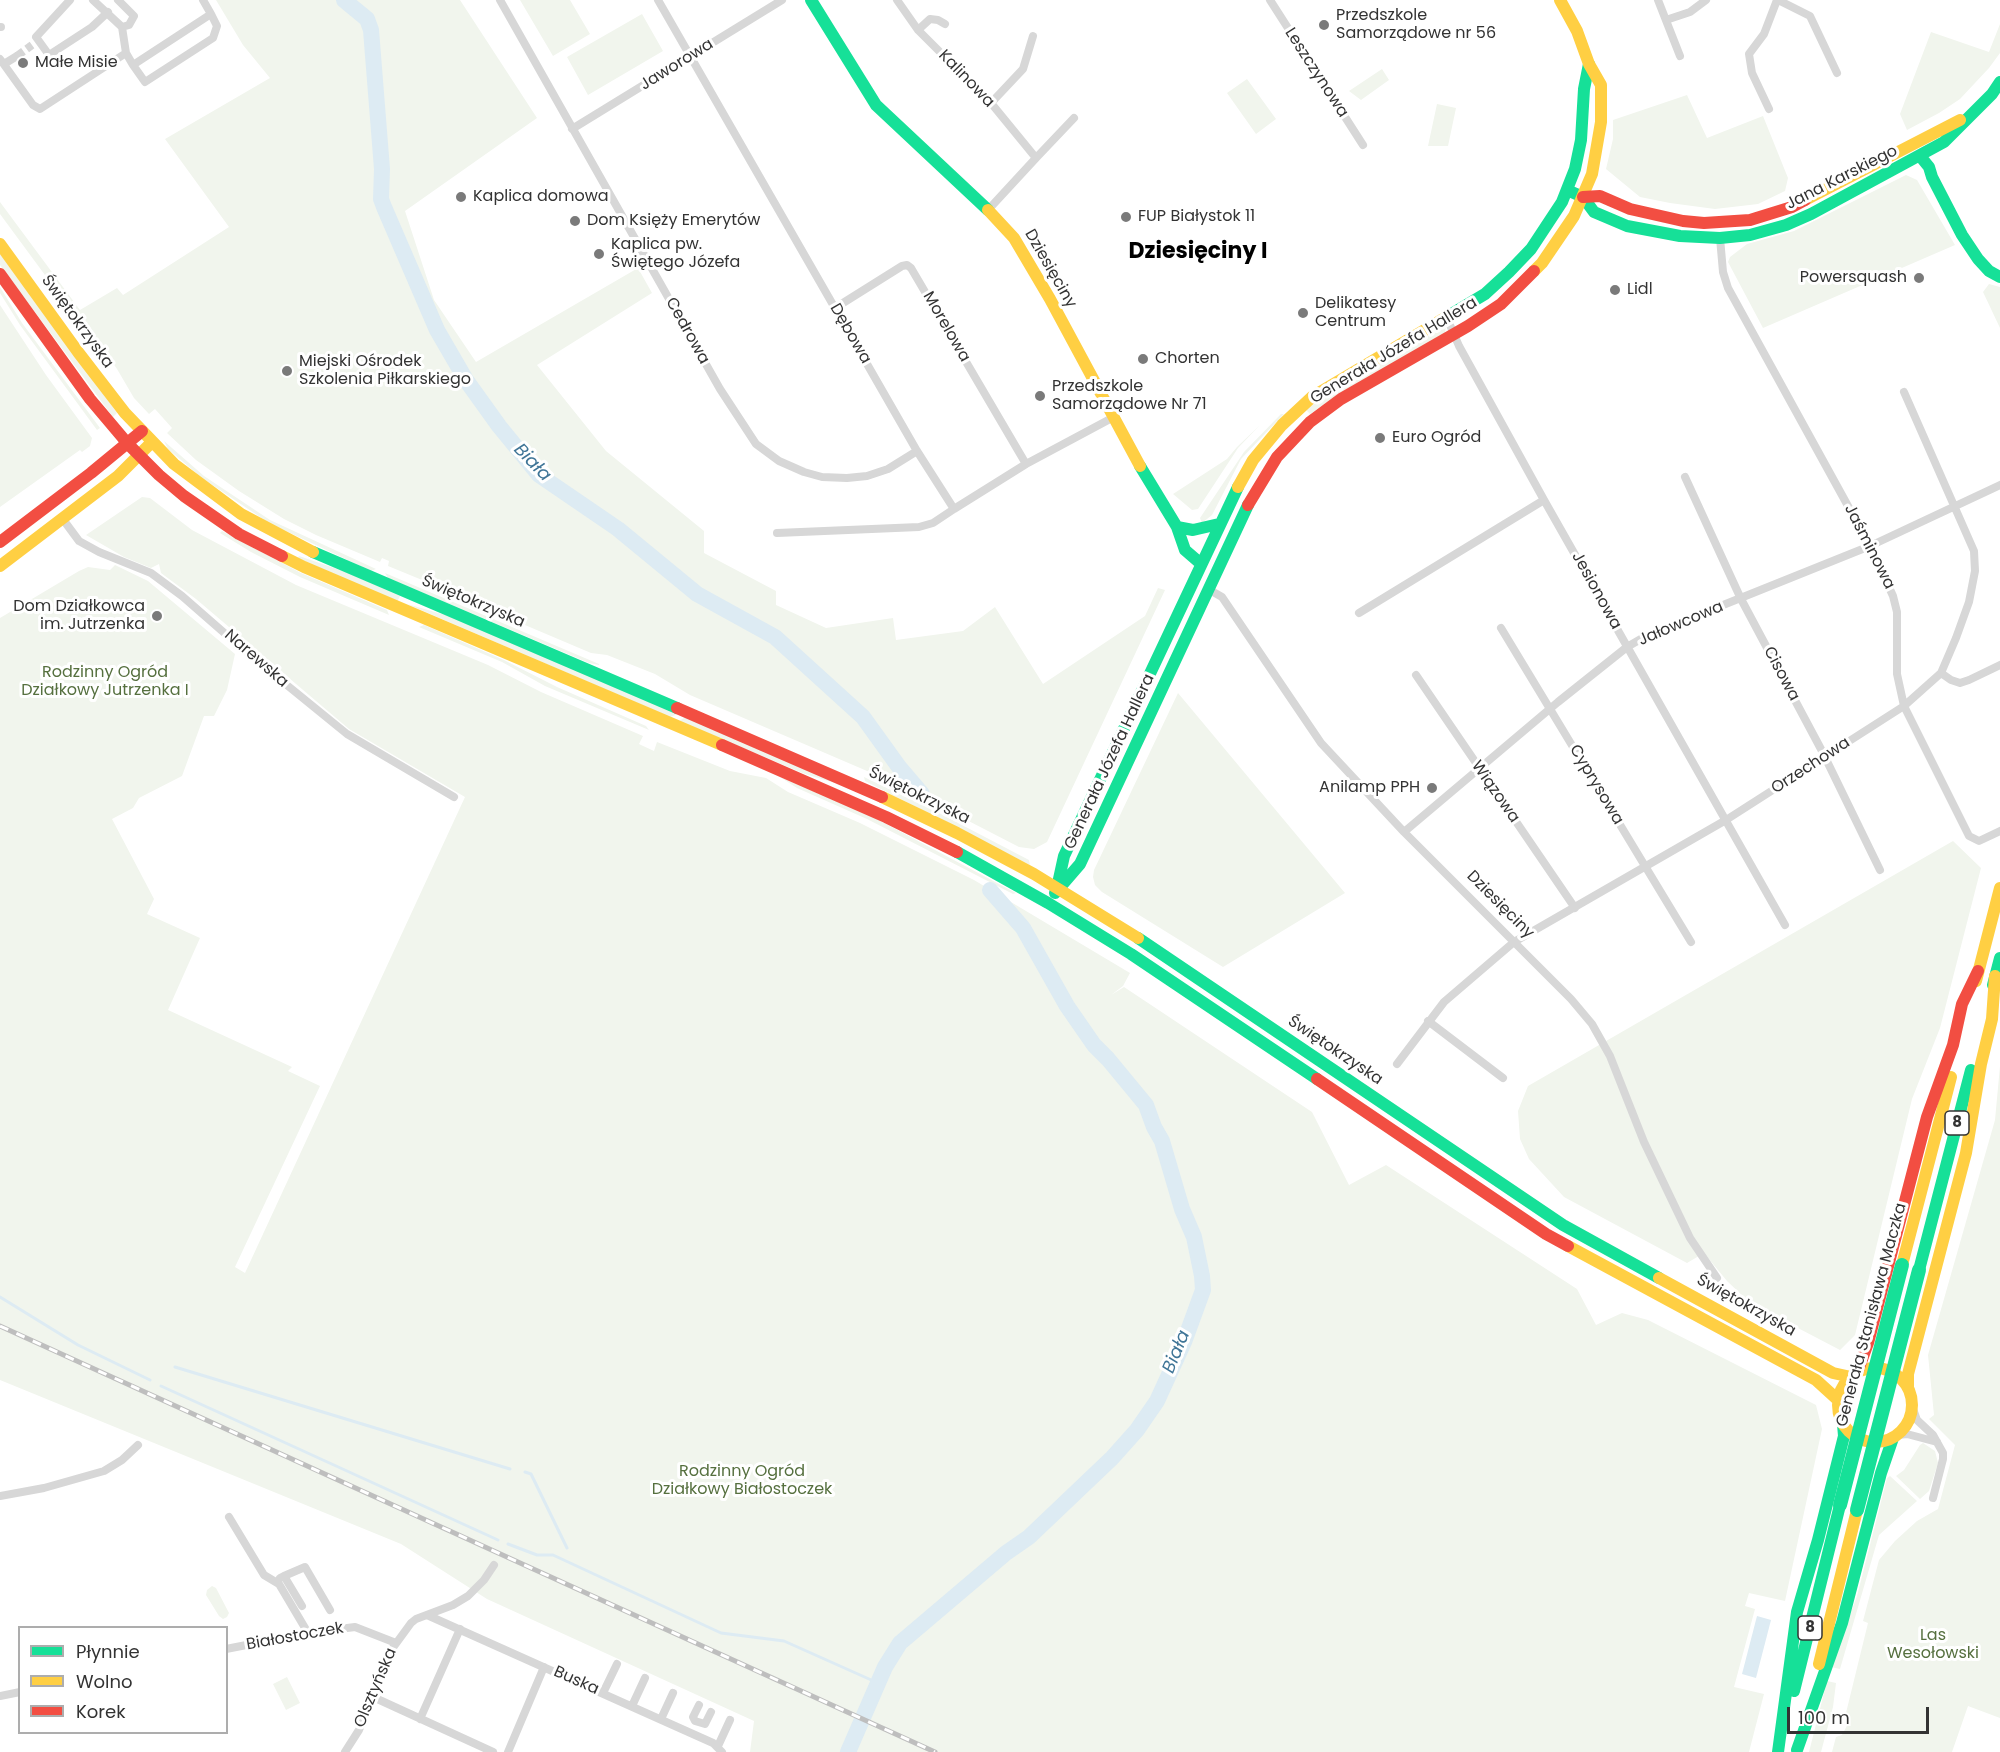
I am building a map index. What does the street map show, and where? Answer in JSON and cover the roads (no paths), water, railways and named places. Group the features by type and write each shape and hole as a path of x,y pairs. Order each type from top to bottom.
{"main road":[{"name":"Dziesięciny","path":"811,0 876,105 988,210 1008,230 1020,247 1134,459 1177,527 1185,550 1200,562"},
{"name":"Generała Józefa Hallera","path":"1048,903 1080,864 1258,486 1276,457 1310,422 1341,399 1453,335 1501,304 1531,275 1558,242 1583,197 1594,168 1601,122 1601,85 1589,64 1577,31 1560,0"},
{"name":"Generała Józefa Hallera","path":"1058,888 1064,856 1241,478 1268,440 1297,410 1323,389 1485,294 1525,256 1543,233 1567,190 1579,152 1584,89 1589,64"},
{"name":"Jana Karskiego","path":"1583,197 1594,212 1627,226 1680,236 1720,238 1750,235 1786,225 1811,214 1917,150 1968,116 1992,94 2000,82"},
{"name":"Jana Karskiego","path":"1567,190 1583,197 1600,196 1630,208 1683,221 1704,224 1738,222 1777,213 1917,150"},
{"path":"1917,150 1929,167 1962,236 1989,271 2000,277"},
{"path":"1680,236 1683,221"},
{"path":"1543,233 1558,242"},
{"name":"Świętokrzyska","path":"0,244 90,368 152,442 199,484 258,524 300,546 416,597 852,782 924,815 1058,888 1215,988 1563,1226 1833,1373 1854,1375"},
{"name":"Świętokrzyska","path":"0,274 90,399 128,444 159,475 200,507 257,544 304,567 845,798 951,849 1048,903 1160,973 1546,1234 1816,1380 1838,1400"},
{"path":"1297,410 1310,422"},
{"path":"0,542 142,431"},
{"path":"0,566 118,476 152,442"},
{"path":"75,485 84,488 87,494 86,500"},
{"path":"1177,527 1193,530 1219,524"},
{"path":"409,612 403,607 402,601 408,595 416,597"},
{"path":"1124,728 1140,735"},
{"path":"845,798 852,782"},
{"name":"Generała Stanisława Maczka","path":"1778,1752 2000,888"},
{"name":"Generała Stanisława Maczka","path":"1797,1751 2000,958"},
{"path":"1778,1752 1797,1612 1844,1436 1838,1400 1842,1389 1862,1363 1927,1117 1953,1045 1962,1004 1978,971"},
{"path":"1797,1751 1842,1623 1881,1473 1895,1436 1907,1422 1912,1406 1908,1374 1966,1152 1981,1064 1992,1019 1995,976"},
{"path":"1854,1375 1871,1369 1885,1370 1900,1378 1908,1388"},
{"path":"1843,1424 1852,1435 1866,1441 1877,1442 1895,1436"}],"street":[{"path":"70,0 36,37 35,42 49,55 92,27 112,0"},
{"path":"93,0 122,27 126,53 145,82 213,38 217,26 203,0"},
{"path":"118,0 134,16 129,25 122,27"},
{"name":"Cedrowa","path":"500,0 720,389 756,444 779,461 822,477 867,476 888,469 917,451"},
{"name":"Dębowa","path":"658,0 917,451 954,509"},
{"name":"Jaworowa","path":"572,129 782,0"},
{"name":"Kalinowa","path":"897,0 918,30 990,103 1036,158"},
{"name":"Leszczynowa","path":"1270,0 1363,145"},
{"path":"1658,0 1680,56"},
{"path":"1666,20 1690,12 1706,0"},
{"path":"1769,109 1752,73 1749,54 1764,34 1778,0 1810,16 1837,73"},
{"path":"134,65 212,14"},
{"path":"918,30 930,19 945,24"},
{"path":"990,103 1023,69 1033,36"},
{"path":"17,56 2,62 33,105 40,109 126,53"},
{"path":"988,210 1074,118"},
{"name":"Jaśminowa","path":"1720,238 1723,272 1728,288 1870,546 1896,605 1897,674 1904,705 1969,836 1979,841 2000,831"},
{"name":"Morelowa","path":"835,308 902,266 907,265 911,268 1026,464"},
{"name":"Jesionowa","path":"1447,318 1453,335 1544,500 1785,925"},
{"name":"Orzechowa","path":"1397,1064 1444,1002 1514,942 1726,820 1904,705 1941,674 1963,621 1976,571 1974,551 1904,392"},
{"path":"777,533 920,528 933,523 1026,464 1112,418"},
{"name":"Cisowa","path":"1685,477 1741,599 1825,756 1880,870"},
{"name":"Jałowcowa","path":"1404,832 1627,647 1658,630 1870,546 2000,485"},
{"path":"1359,613 1544,500"},
{"name":"Narewska","path":"62,518 80,541 99,552 151,573 182,596 347,734 454,797"},
{"name":"Dziesięciny","path":"1209,589 1222,597 1321,743 1404,832 1571,999 1597,1031 1610,1056 1644,1142 1678,1212 1702,1257 1717,1278"},
{"name":"Cyprysowa","path":"1501,628 1691,942"},
{"path":"1941,674 1951,681 1960,683 2000,665"},
{"name":"Wiązowa","path":"1416,675 1575,908"},
{"path":"1428,1021 1503,1078"},
{"path":"1912,1406 1917,1420 1933,1435 1941,1447 1943,1460 1933,1497"},
{"path":"1895,1436 1908,1434 1937,1442"},
{"path":"0,1496 44,1488 104,1470 122,1460 138,1444"},
{"path":"229,1517 271,1580 279,1584 308,1633"},
{"name":"Olsztyńska","path":"345,1752 357,1734 396,1643 413,1621 453,1605 472,1593 494,1565"},
{"path":"271,1580 305,1567 330,1610"},
{"path":"284,1575 302,1606"},
{"name":"Buska","path":"427,1615 661,1719 720,1749"},
{"name":"Białostoczek","path":"228,1649 308,1633 355,1627 396,1643"},
{"path":"420,1719 460,1629"},
{"path":"603,1693 617,1664"},
{"path":"508,1752 544,1667"},
{"path":"632,1706 645,1678"},
{"path":"0,1696 18,1692"},
{"path":"661,1719 673,1693"},
{"path":"373,1697 493,1752"},
{"path":"699,1705 693,1717 696,1721 705,1724 711,1712"},
{"path":"720,1749 730,1720"},
{"path":"691,1733 696,1721"}],"waterway":[{"name":"Biała","path":"344,0 367,19 371,30 382,169 381,199 437,330 466,380 499,426 539,475 618,529 697,594 775,637 863,717 899,767 922,794"},
{"name":"Biała","path":"848,1752 885,1667 900,1643 1006,1553 1029,1537 1112,1458 1137,1430 1157,1401 1184,1342 1203,1290 1194,1237 1182,1209 1162,1141 1146,1105 1094,1045 1067,1006 1023,928 990,890"},
{"path":"0,1297 78,1345 150,1380"},
{"path":"175,1367 510,1469"},
{"path":"161,1386 498,1540"},
{"path":"525,1472 531,1474 567,1548"},
{"path":"508,1544 537,1555 553,1555 721,1633 784,1641 878,1683"}],"tunnel":[{"path":"17,56 32,45"}],"railway":[{"path":"0,1326 935,1752"}],"place":[{"name":"Przedszkole Samorządowe nr 56","path":"1324,25"},
{"name":"Małe Misie","path":"23,63"},
{"name":"Kaplica domowa","path":"461,197"},
{"name":"FUP Białystok 11","path":"1126,217"},
{"name":"Dom Księży Emerytów","path":"575,221"},
{"name":"Kaplica pw. Świętego Józefa","path":"599,254"},
{"name":"Powersquash","path":"1919,278"},
{"name":"Lidl","path":"1615,290"},
{"name":"Delikatesy Centrum","path":"1303,313"},
{"name":"Chorten","path":"1143,359"},
{"name":"Miejski Ośrodek Szkolenia Piłkarskiego","path":"287,371"},
{"name":"Przedszkole Samorządowe Nr 71","path":"1040,396"},
{"name":"Euro Ogród","path":"1380,438"},
{"name":"Dom Działkowca im. Jutrzenka","path":"157,616"},
{"name":"Anilamp PPH","path":"1432,788"}],"district":[{"name":"Dziesięciny I","path":"1198,252"}],"park label":[{"name":"Rodzinny Ogród Działkowy Jutrzenka I","path":"105,682"},
{"name":"Rodzinny Ogród Działkowy Białostoczek","path":"742,1481"},
{"name":"Las Wesołowski","path":"1933,1645"}]}
